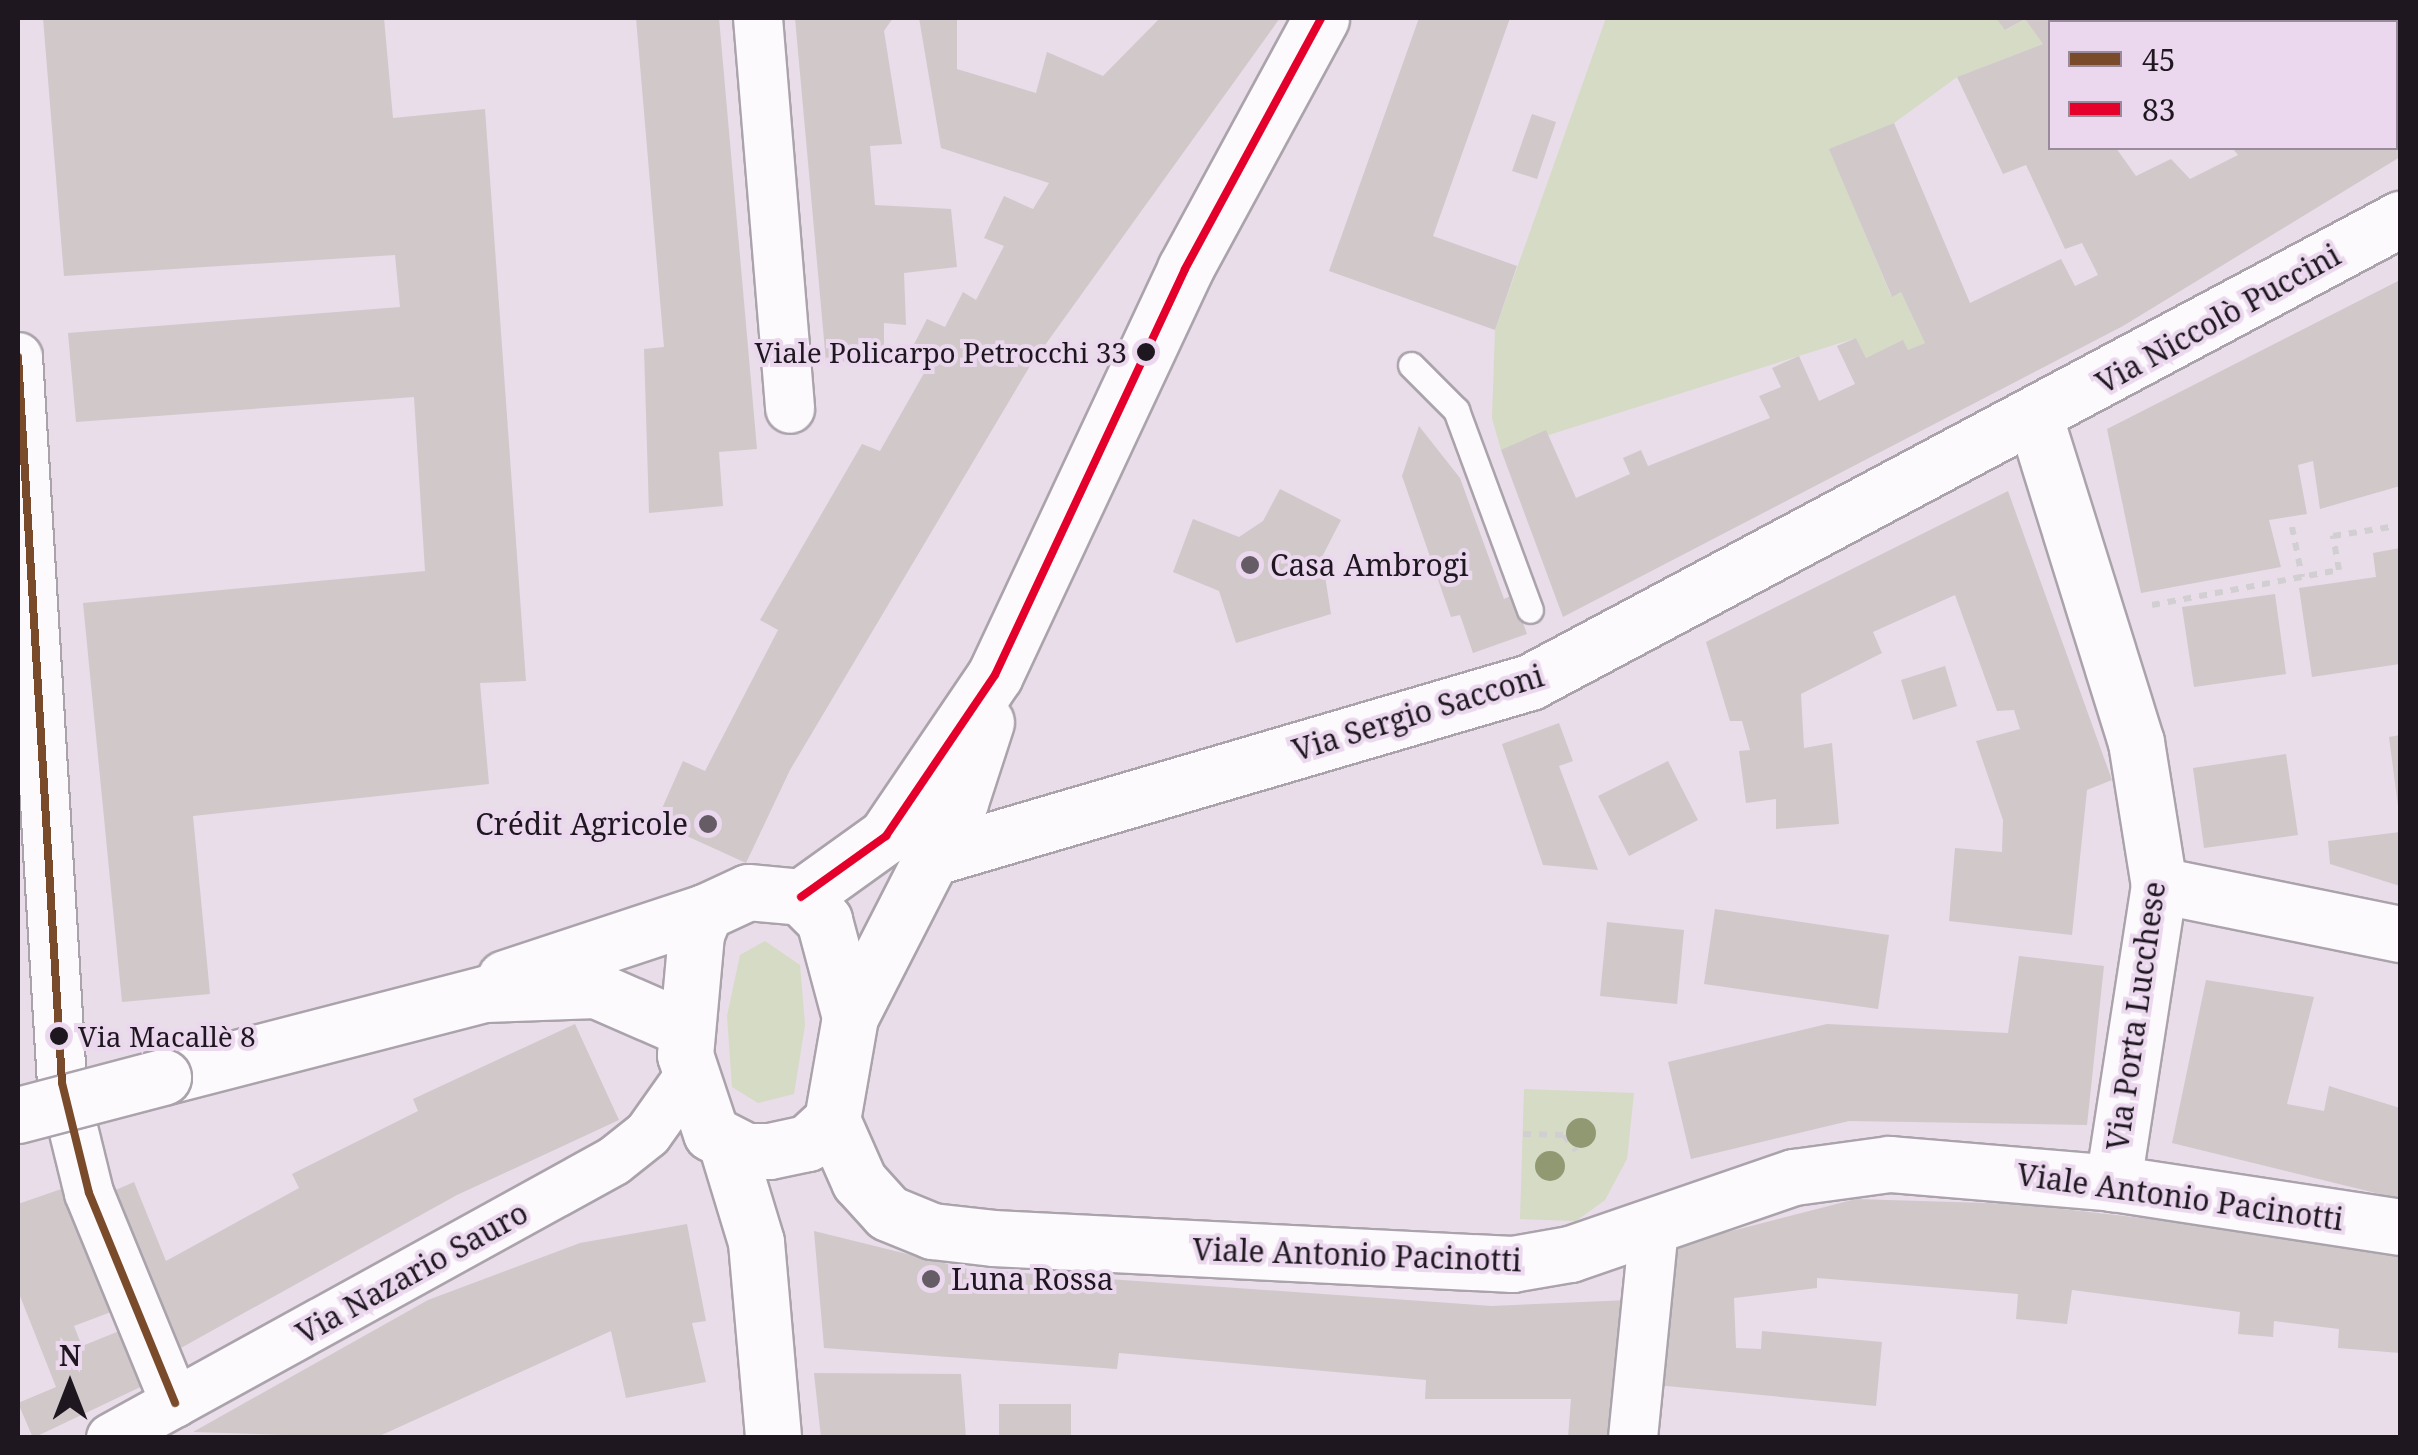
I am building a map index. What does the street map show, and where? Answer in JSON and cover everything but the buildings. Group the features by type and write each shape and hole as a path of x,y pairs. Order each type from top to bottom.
{"street":[{"path":"758,18 790,409"},
{"path":"485,994 540,960 705,912 748,892 802,897 886,836 996,675 1185,269 1320,18"},
{"name":"Via Niccolò Puccini","path":"2035,418 2400,219"},
{"path":"18,357 24,571 56,1017 80,1166 176,1403"},
{"name":"Via Porta Lucchese","path":"2035,418 2136,742 2159,885 2113,1184"},
{"name":"Via Sergio Sacconi","path":"934,857 1530,682 2035,418"},
{"path":"773,1438 756,1242 760,1209 812,1134 850,1017 934,857 974,767 996,675"},
{"path":"2159,885 2400,934"},
{"path":"802,897 833,936 850,1017"},
{"path":"705,912 685,1053 699,1117 726,1144 756,1242"},
{"path":"18,1115 485,994 596,990 685,1053"},
{"name":"Via Nazario Sauro","path":"111,1438 614,1161 648,1134 685,1053"},
{"path":"726,1144 812,1134"},
{"name":"Viale Antonio Pacinotti","path":"812,1134 888,1213 962,1235 1512,1264 1856,1165 2113,1184 2400,1228"},
{"path":"1633,1438 1654,1226"}],"lane":[{"path":"1411,365 1456,410 1530,610"}],"path":[{"path":"2292,527 2302,576"},
{"path":"2096,616 2339,570 2333,536 2390,527"},
{"path":"1523,1134 1564,1134 1576,1152"}],"green space":[{"path":"1606,18 1996,18 2006,30 2025,19 2043,44 1957,77 1894,123 1830,149 1891,296 1901,292 1925,343 1908,350 1903,341 1866,358 1856,338 1501,450 1492,418 1495,330"},
{"path":"765,941 800,965 805,1025 794,1094 758,1103 732,1087 727,1016 740,955"},
{"path":"1524,1089 1634,1093 1627,1159 1605,1200 1576,1221 1520,1219"}],"transit line":[{"name":"83","path":"801,897 886,836 995,675 1185,269 1321,18"},
{"name":"45","path":"18,357 62,1083 89,1193 175,1403"}],"place":[{"name":"Viale Policarpo Petrocchi 33","path":"1146,352"},
{"name":"Casa Ambrogi","path":"1250,565"},
{"name":"Crédit Agricole","path":"708,824"},
{"name":"Via Macallè 8","path":"59,1036"},
{"name":"Luna Rossa","path":"931,1279"}]}
